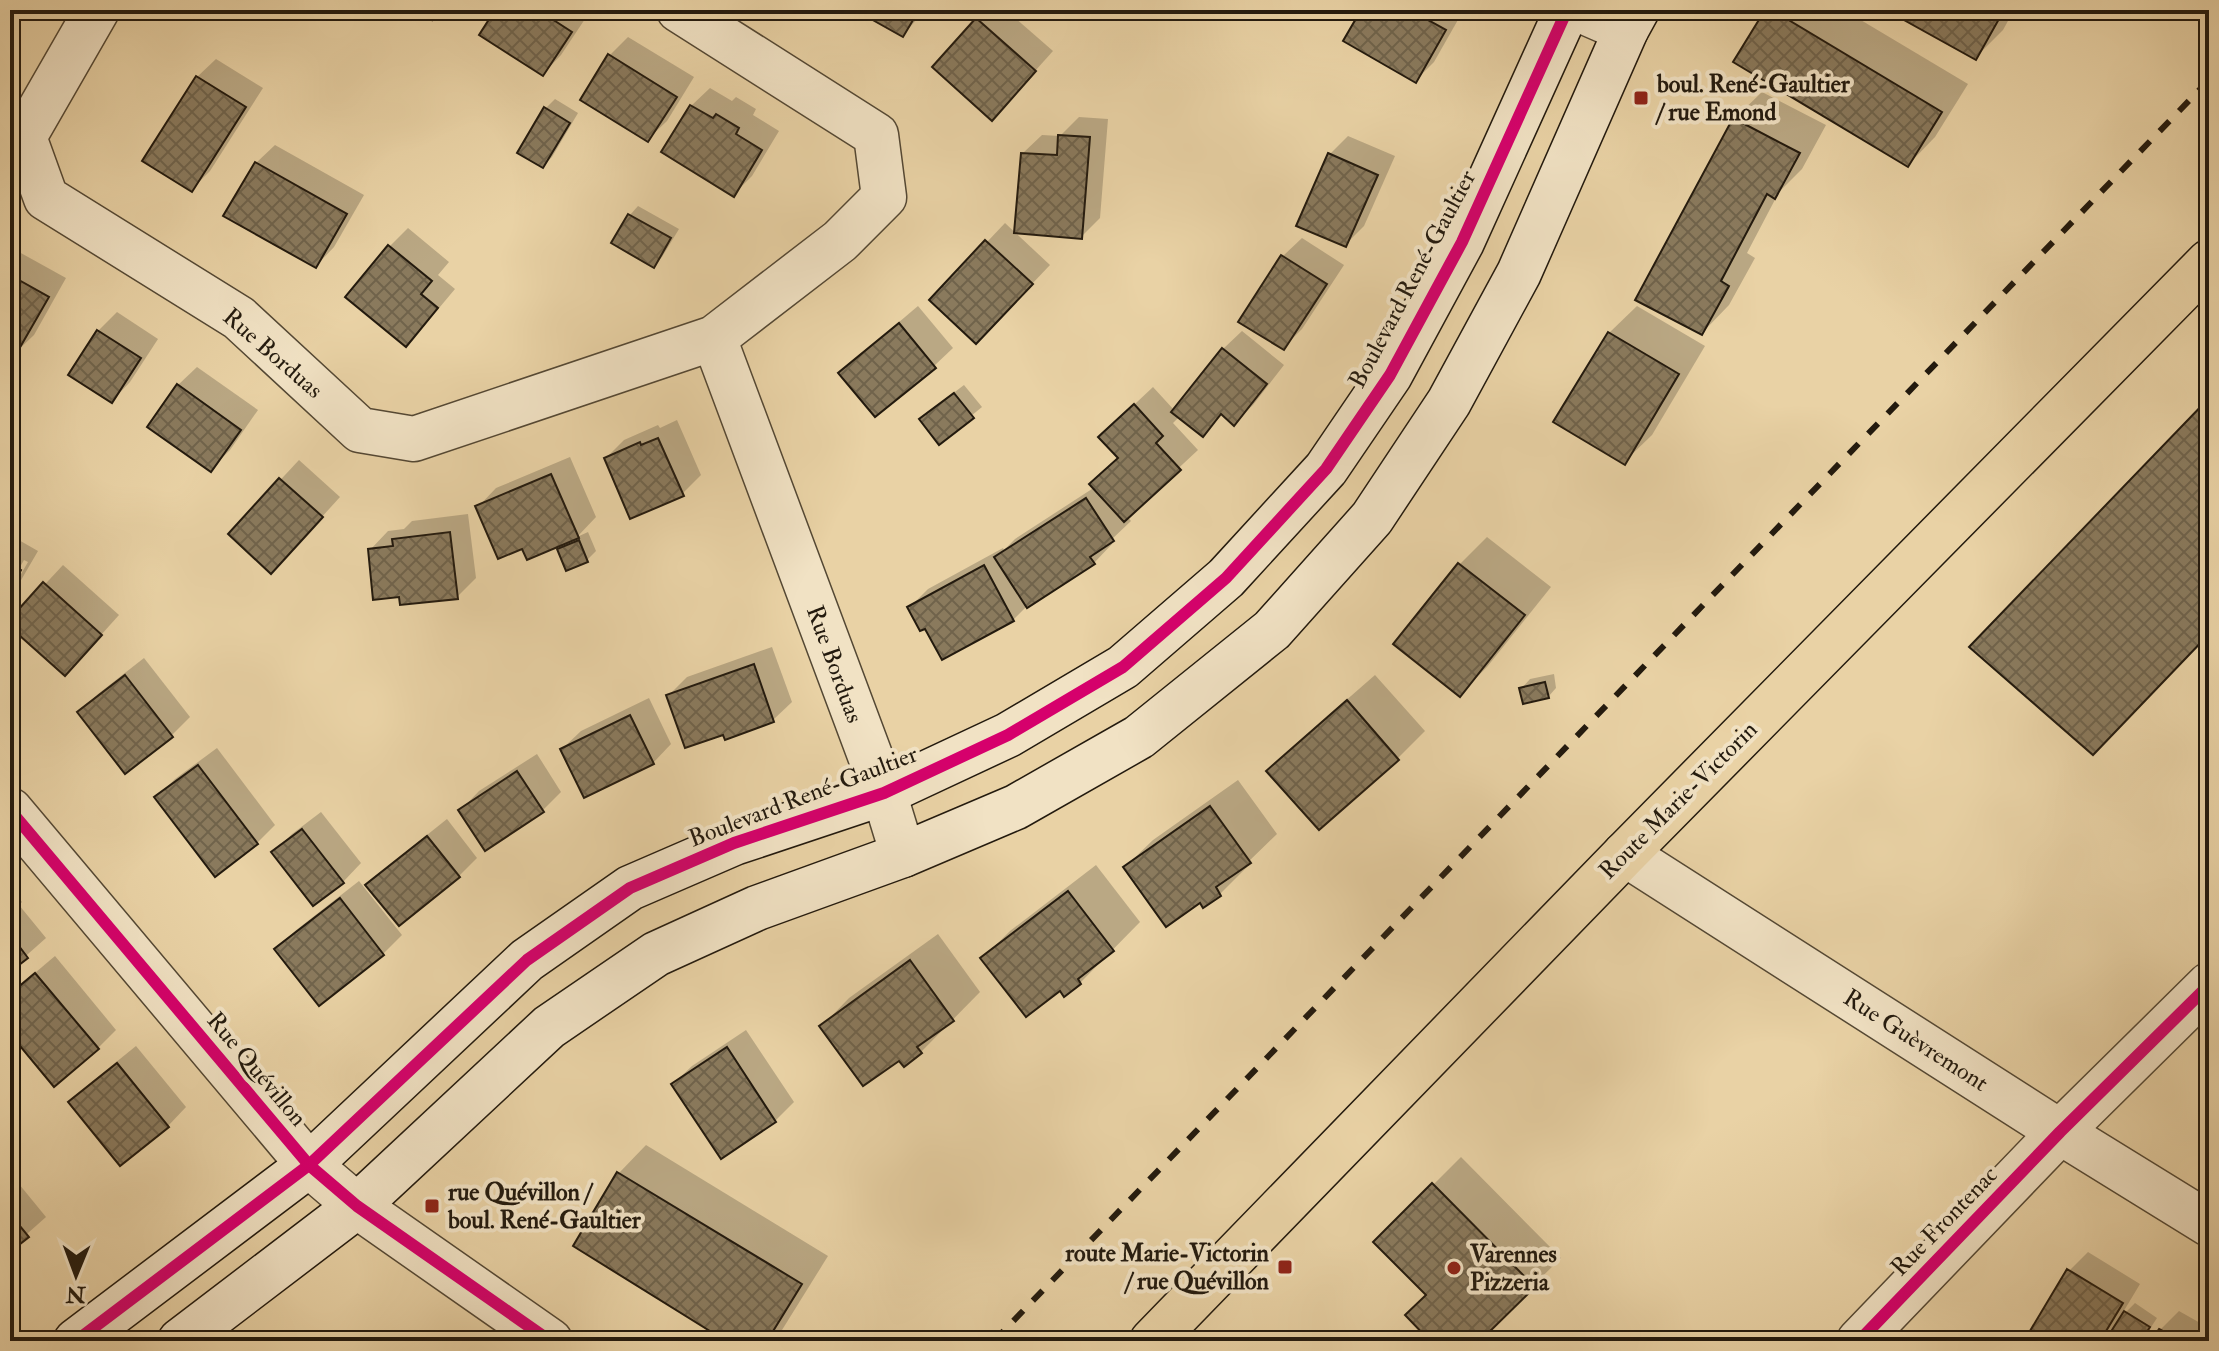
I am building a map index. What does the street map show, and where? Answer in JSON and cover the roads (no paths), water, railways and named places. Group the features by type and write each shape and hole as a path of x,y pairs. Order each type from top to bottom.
{"main road":[{"name":"Route Marie-Victorin","path":"1152,1341 1625,854 2209,262"}],"street":[{"name":"Rue Borduas","path":"97,10 24,137 46,198 239,318 360,430 414,439 714,338 840,241 884,197 876,135 679,10"},
{"name":"Boulevard René-Gaultier","path":"76,1341 309,1165 527,960 630,888 734,843 884,793 1008,735 1123,667 1226,578 1326,469 1390,375 1462,242 1567,10"},
{"path":"180,1341 357,1206 549,1027 656,954 757,908 903,855 1016,807 1139,737 1272,630 1372,518 1449,402 1519,273 1631,20 1580,10"},
{"name":"Rue Borduas","path":"714,338 884,793 903,855"},
{"name":"Rue Quévillon","path":"10,810 309,1165 357,1206 550,1341"},
{"name":"Rue Guèvremont","path":"1625,854 2209,1224"},
{"name":"Rue Frontenac","path":"1859,1341 2060,1132 2209,985"}],"railway":[{"path":"994,1341 2209,80"}],"place":[{"name":"boul. René-Gaultier / rue Emond","path":"1641,98"},
{"name":"rue Quévillon / boul. René-Gaultier","path":"432,1206"},
{"name":"route Marie-Victorin / rue Quévillon","path":"1285,1267"},
{"name":"Varennes Pizzeria","path":"1454,1268"}]}
